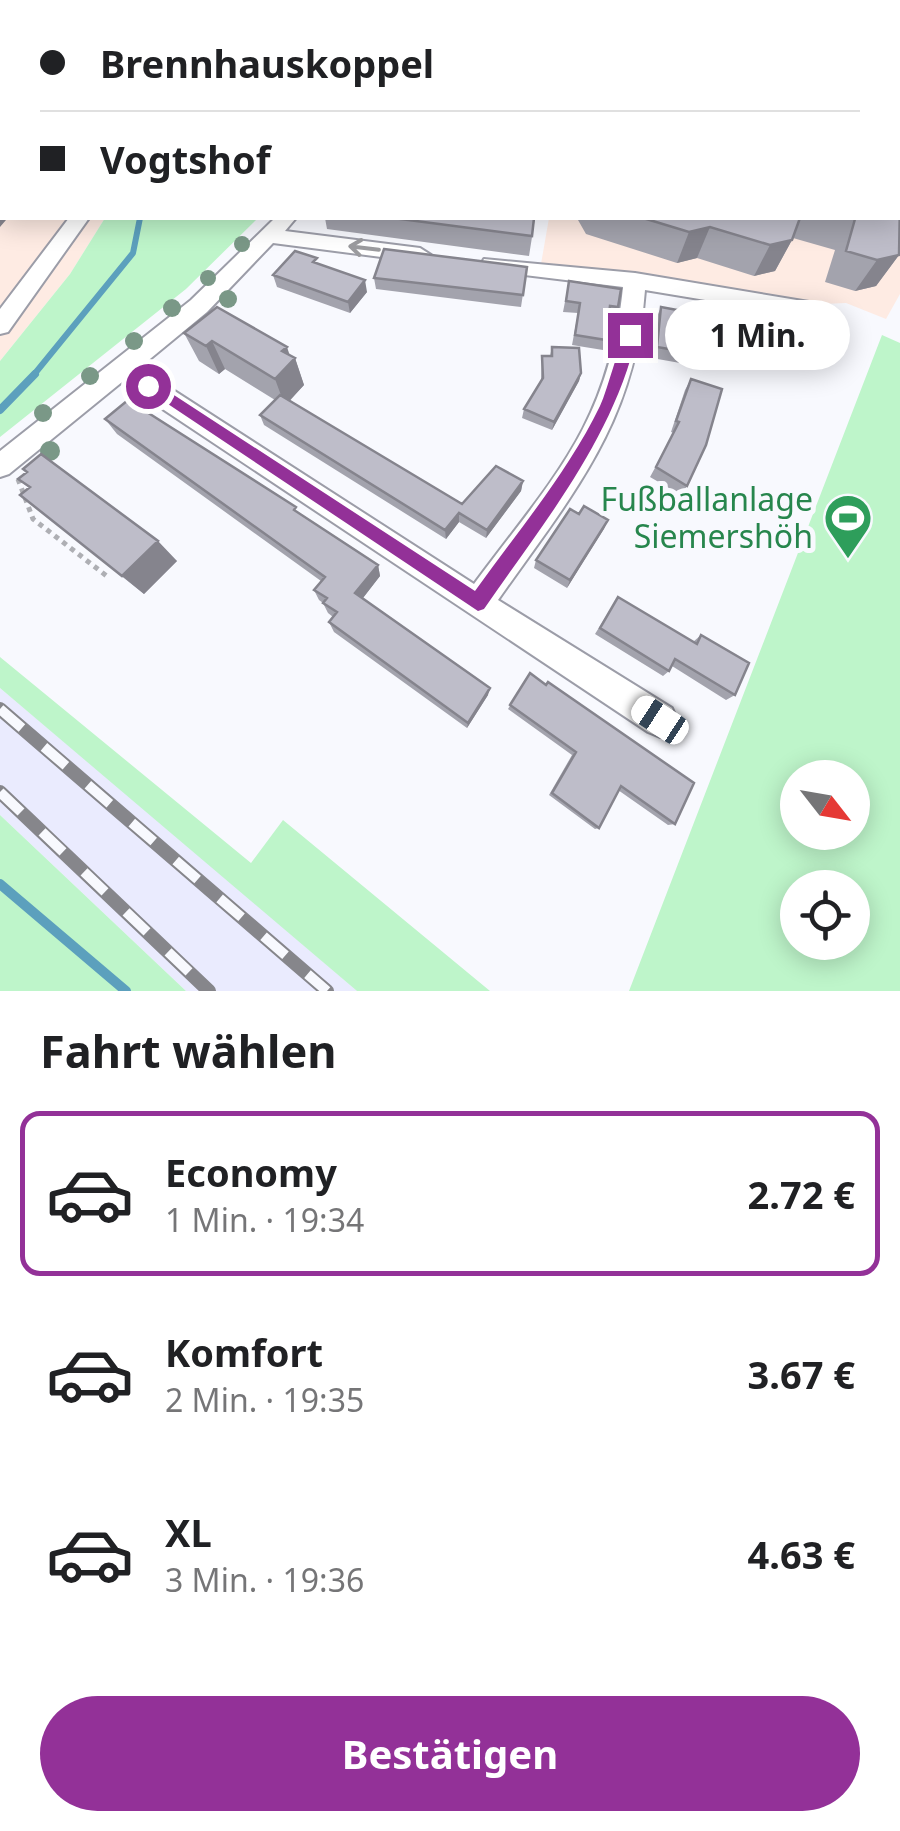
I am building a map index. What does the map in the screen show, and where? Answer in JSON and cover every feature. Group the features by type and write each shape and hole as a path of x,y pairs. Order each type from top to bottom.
{"street":[{"path":"0,326 79,220"},
{"path":"4,463 199,306 279,227 462,261 635,281 808,309"},
{"path":"478,603 582,454 608,409 630,335 635,281"},
{"path":"123,370 660,720"}],"path":[{"path":"4,463 33,519 108,577"}],"shaded area":[{"path":"0,220 104,220 70,274 0,361"},
{"path":"549,220 867,220 900,233 900,294 886,319 846,303 822,304 672,278 541,264"},
{"path":"0,688 357,991 186,991 0,815"}],"green space":[{"path":"104,220 256,220 186,289 0,437 0,361 70,274"},
{"name":"Fußballanlage Siemershöh","path":"882,335 900,343 900,991 629,991"},
{"path":"0,657 251,863 283,820 490,991 357,991 0,688"},
{"path":"0,815 186,991 0,991"}],"building":[{"path":"408,220 534,220 532,236"},
{"path":"650,220 799,220 792,240 770,245 710,227 689,232"},
{"path":"855,220 900,220 899,255 877,260 846,251"},
{"path":"384,249 527,267 523,295 374,278"},
{"path":"295,251 317,258 313,262 365,280 348,302 273,275"},
{"path":"569,281 621,289 618,307 610,306 606,340 575,335 580,303 566,301"},
{"path":"727,302 790,313 791,334 723,323"},
{"path":"217,307 287,347 282,351 295,358 275,379 212,341 206,346 184,333"},
{"path":"661,307 688,312 686,352 657,347"},
{"path":"804,313 833,317 835,339 801,334"},
{"path":"552,347 579,348 581,373 554,422 524,409 543,378 542,356 552,356"},
{"path":"691,379 722,389 706,445 687,486 656,467 679,422 676,421"},
{"path":"280,395 462,504 496,466 523,481 487,530 459,513 445,530 260,415"},
{"path":"128,400 296,507 294,510 378,565 355,593 490,688 468,723 329,622 337,612 323,603 327,598 314,590 325,577 105,419"},
{"path":"41,454 158,541 122,576 20,495 30,487 18,479 27,472 23,469"},
{"path":"584,506 608,520 570,580 536,560 570,509 579,514"},
{"path":"618,597 697,644 701,635 749,663 735,695 675,659 669,671 600,628"},
{"path":"530,673 694,783 675,824 621,786 599,828 552,793 576,752 510,705"}],"waterway":[{"path":"32,377 133,253 140,220"},
{"path":"0,410 35,374"},
{"path":"0,884 126,991"}],"railway":[{"path":"0,709 327,991"},
{"path":"0,792 209,991"}],"place":[{"name":"Fußballanlage Siemershöh","path":"848,560"}],"route":[{"path":"148,386 478,603 590,442 619,381 630,335"}]}
